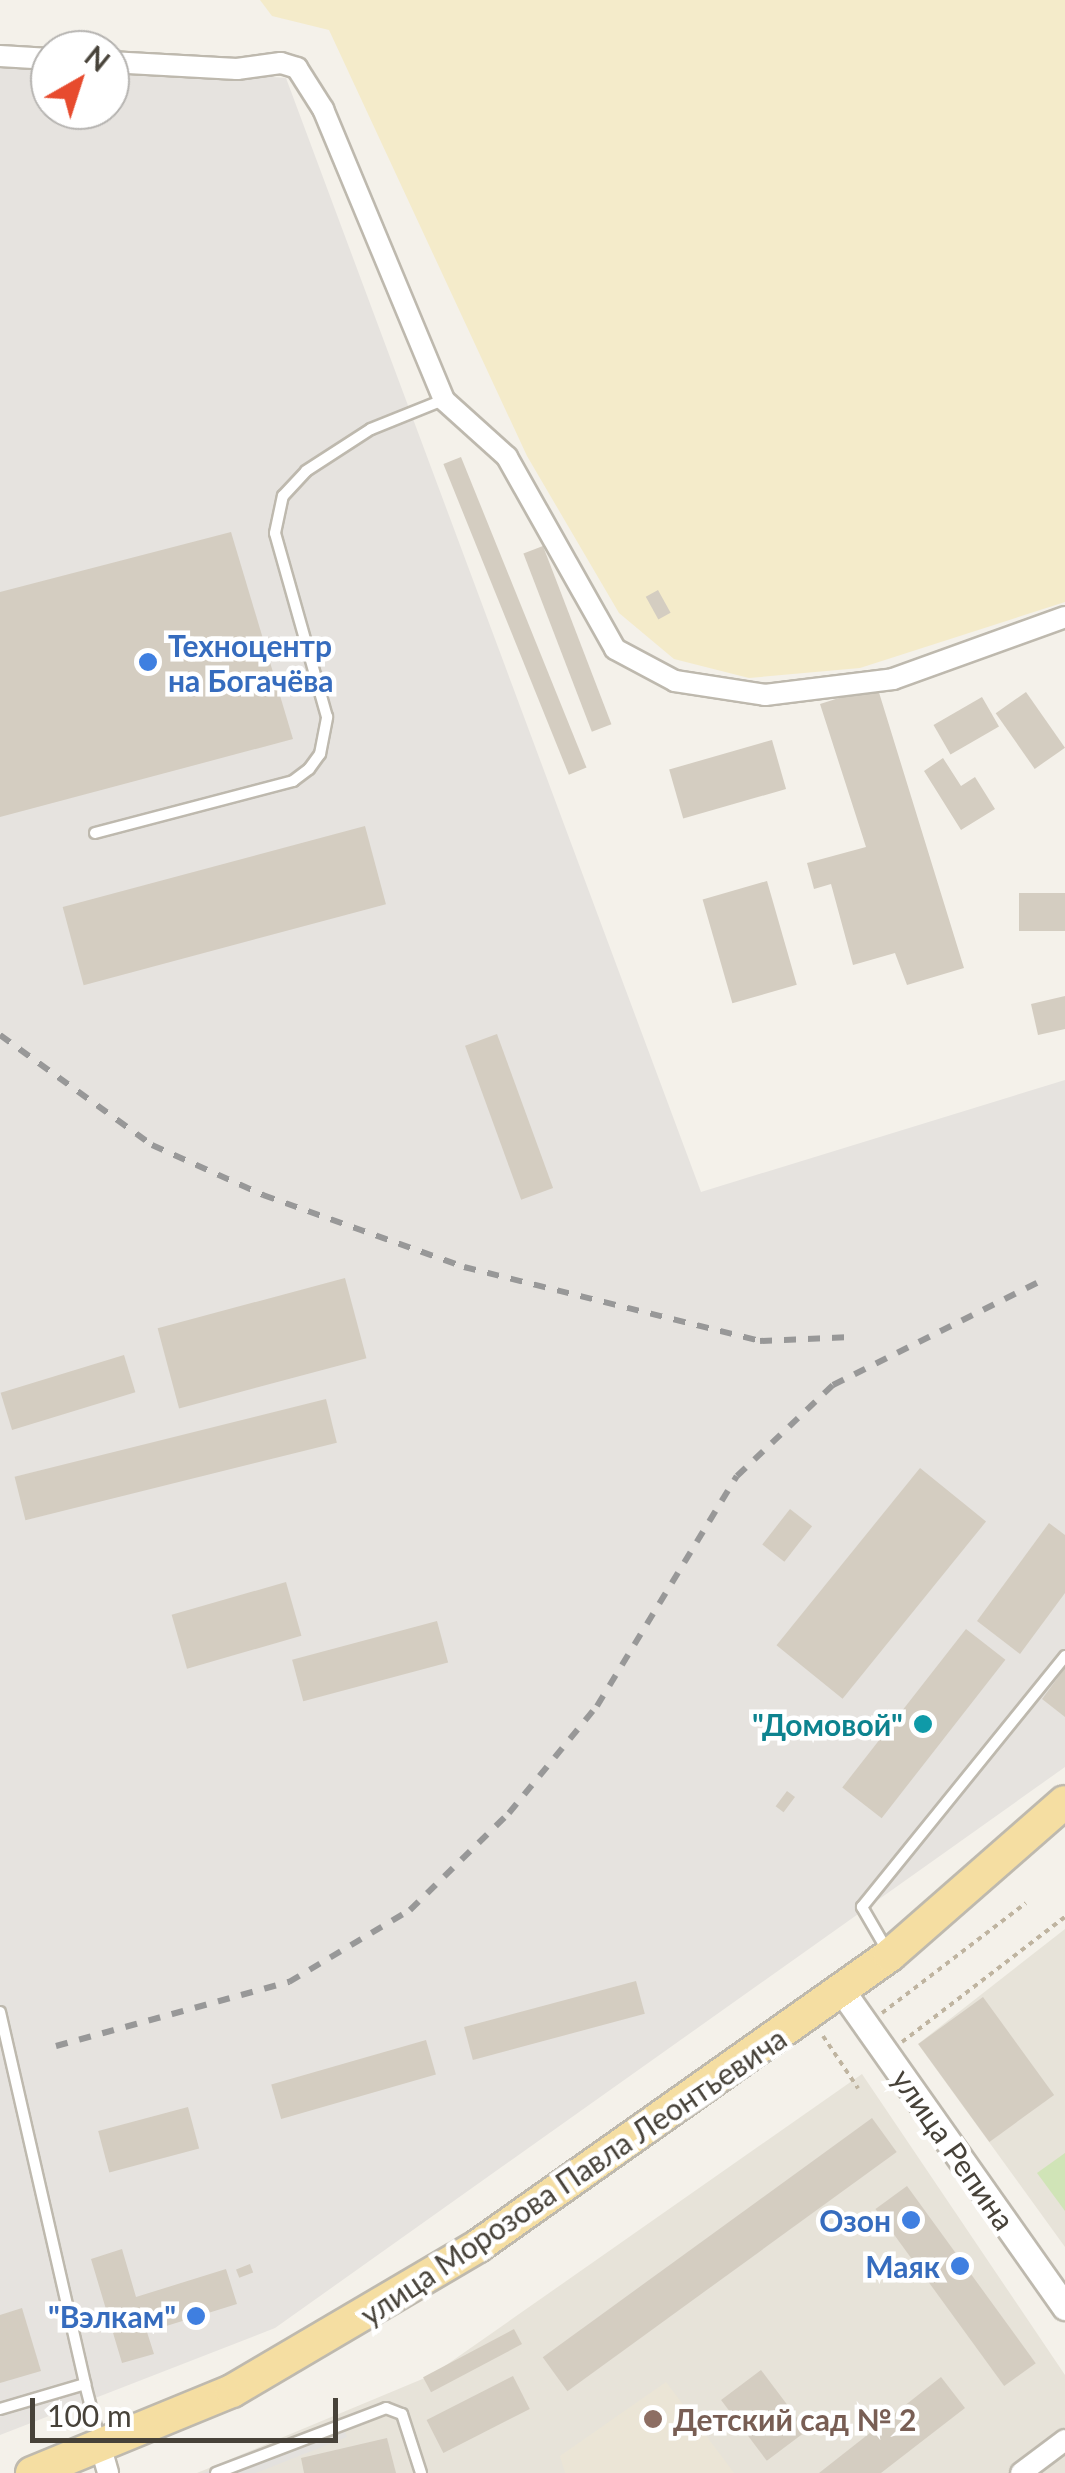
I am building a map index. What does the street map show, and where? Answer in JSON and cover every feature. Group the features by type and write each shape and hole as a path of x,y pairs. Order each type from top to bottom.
{"main road":[{"name":"улица Морозова Павла Леонтьевича","path":"32,2473 105,2460 332,2338 478,2246 810,2016 890,1956 1065,1802"}],"street":[{"path":"0,56 30,58"},
{"path":"130,63 237,69 281,62 297,68 323,109 444,400 506,456 615,649 675,681 765,694 893,679 1065,616"},
{"name":"улица Репина","path":"842,1992 1065,2307"},
{"path":"1021,2473 1045,2466 1065,2440"}],"lane":[{"path":"95,833 292,780 309,768 320,754 327,718 275,532 276,515 306,471 372,429 444,400"},
{"path":"890,1956 862,1908 1065,1656"},
{"path":"0,2012 105,2460"},
{"path":"0,2409 85,2384"},
{"path":"216,2473 386,2408 402,2414 421,2473"}],"path":[{"path":"867,2025 1026,1903"},
{"path":"886,2053 1065,1917"},
{"path":"810,2016 858,2088"}],"shaded area":[{"path":"0,56 30,58 30,130 130,130 130,66 286,78 701,1192 1065,1080 1065,1767 275,2328 0,2435"},
{"path":"1065,1929 1065,2247 918,2044"},
{"path":"862,2074 1065,2375 1065,2473 197,2473 432,2375"},
{"name":"Детский сад № 2","path":"666,2382 734,2473 565,2473 560,2456"},
{"path":"340,2419 347,2437 256,2473 203,2473"}],"green space":[{"path":"1065,2153 1065,2211 1037,2173"}],"sand":[{"path":"260,0 1065,0 1065,602 860,668 749,678 674,659 619,613 527,456 329,30 272,16"}],"building":[{"path":"461,457 586,768 569,775 443,464"},
{"path":"231,532 293,739 0,817 0,592"},
{"path":"543,546 611,724 592,732 523,554"},
{"path":"658,590 671,613 658,620 646,597"},
{"path":"877,686 964,968 907,985 895,953 853,965 831,884 814,889 807,863 866,847 820,704"},
{"path":"1026,692 1065,748 1035,769 996,713"},
{"path":"982,697 999,726 951,754 934,725"},
{"path":"772,740 786,789 683,819 669,769"},
{"path":"943,758 961,786 975,777 995,809 961,830 924,771"},
{"path":"365,826 386,904 84,985 63,907"},
{"path":"767,881 797,985 732,1003 703,899"},
{"path":"1019,893 1065,893 1065,931 1019,931"},
{"path":"1065,996 1065,1029 1038,1035 1031,1004"},
{"path":"497,1034 553,1188 521,1200 465,1046"},
{"path":"345,1278 366,1358 179,1408 158,1328"},
{"path":"124,1355 135,1392 12,1430 1,1393"},
{"path":"326,1399 337,1443 25,1520 15,1477"},
{"path":"920,1468 986,1521 843,1699 777,1645"},
{"path":"790,1509 812,1526 784,1562 762,1544"},
{"path":"1049,1523 1065,1535 1065,1593 1020,1654 977,1621"},
{"path":"286,1582 301,1636 187,1669 172,1615"},
{"path":"437,1621 448,1663 303,1701 292,1660"},
{"name":"\"Домовой\"","path":"966,1629 1005,1660 882,1818 842,1787"},
{"path":"1065,1668 1065,1717 1042,1699"},
{"path":"787,1791 795,1797 784,1812 776,1806"},
{"path":"636,1981 645,2014 473,2060 464,2027"},
{"path":"983,1997 1054,2095 989,2142 918,2044"},
{"path":"426,2040 436,2075 281,2119 271,2084"},
{"path":"188,2107 199,2149 109,2173 98,2131"},
{"path":"872,2118 897,2152 567,2391 543,2357"},
{"path":"907,2186 1036,2363 1004,2386 875,2209"},
{"path":"122,2249 136,2297 226,2269 237,2304 147,2332 154,2354 122,2363 91,2259"},
{"path":"250,2264 253,2272 239,2278 236,2269"},
{"path":"22,2308 41,2371 0,2383 0,2315"},
{"path":"514,2329 522,2344 431,2392 423,2377"},
{"path":"761,2370 807,2431 767,2461 721,2400"},
{"path":"513,2376 530,2409 443,2453 427,2420"},
{"path":"941,2377 965,2408 881,2473 819,2473"},
{"path":"387,2438 396,2473 304,2473 301,2458"}],"railway":[{"path":"0,1035 152,1145 263,1195 464,1267 760,1341 851,1337"},
{"path":"56,2046 289,1982 410,1910 509,1813 597,1706 737,1476 833,1385 1043,1280"}],"place":[{"name":"Техноцентр на Богачёва","path":"148,662"},
{"name":"\"Домовой\"","path":"923,1724"},
{"name":"Озон","path":"911,2220"},
{"name":"Маяк","path":"960,2266"},
{"name":"\"Вэлкам\"","path":"196,2316"},
{"name":"Детский сад № 2","path":"653,2419"}]}
